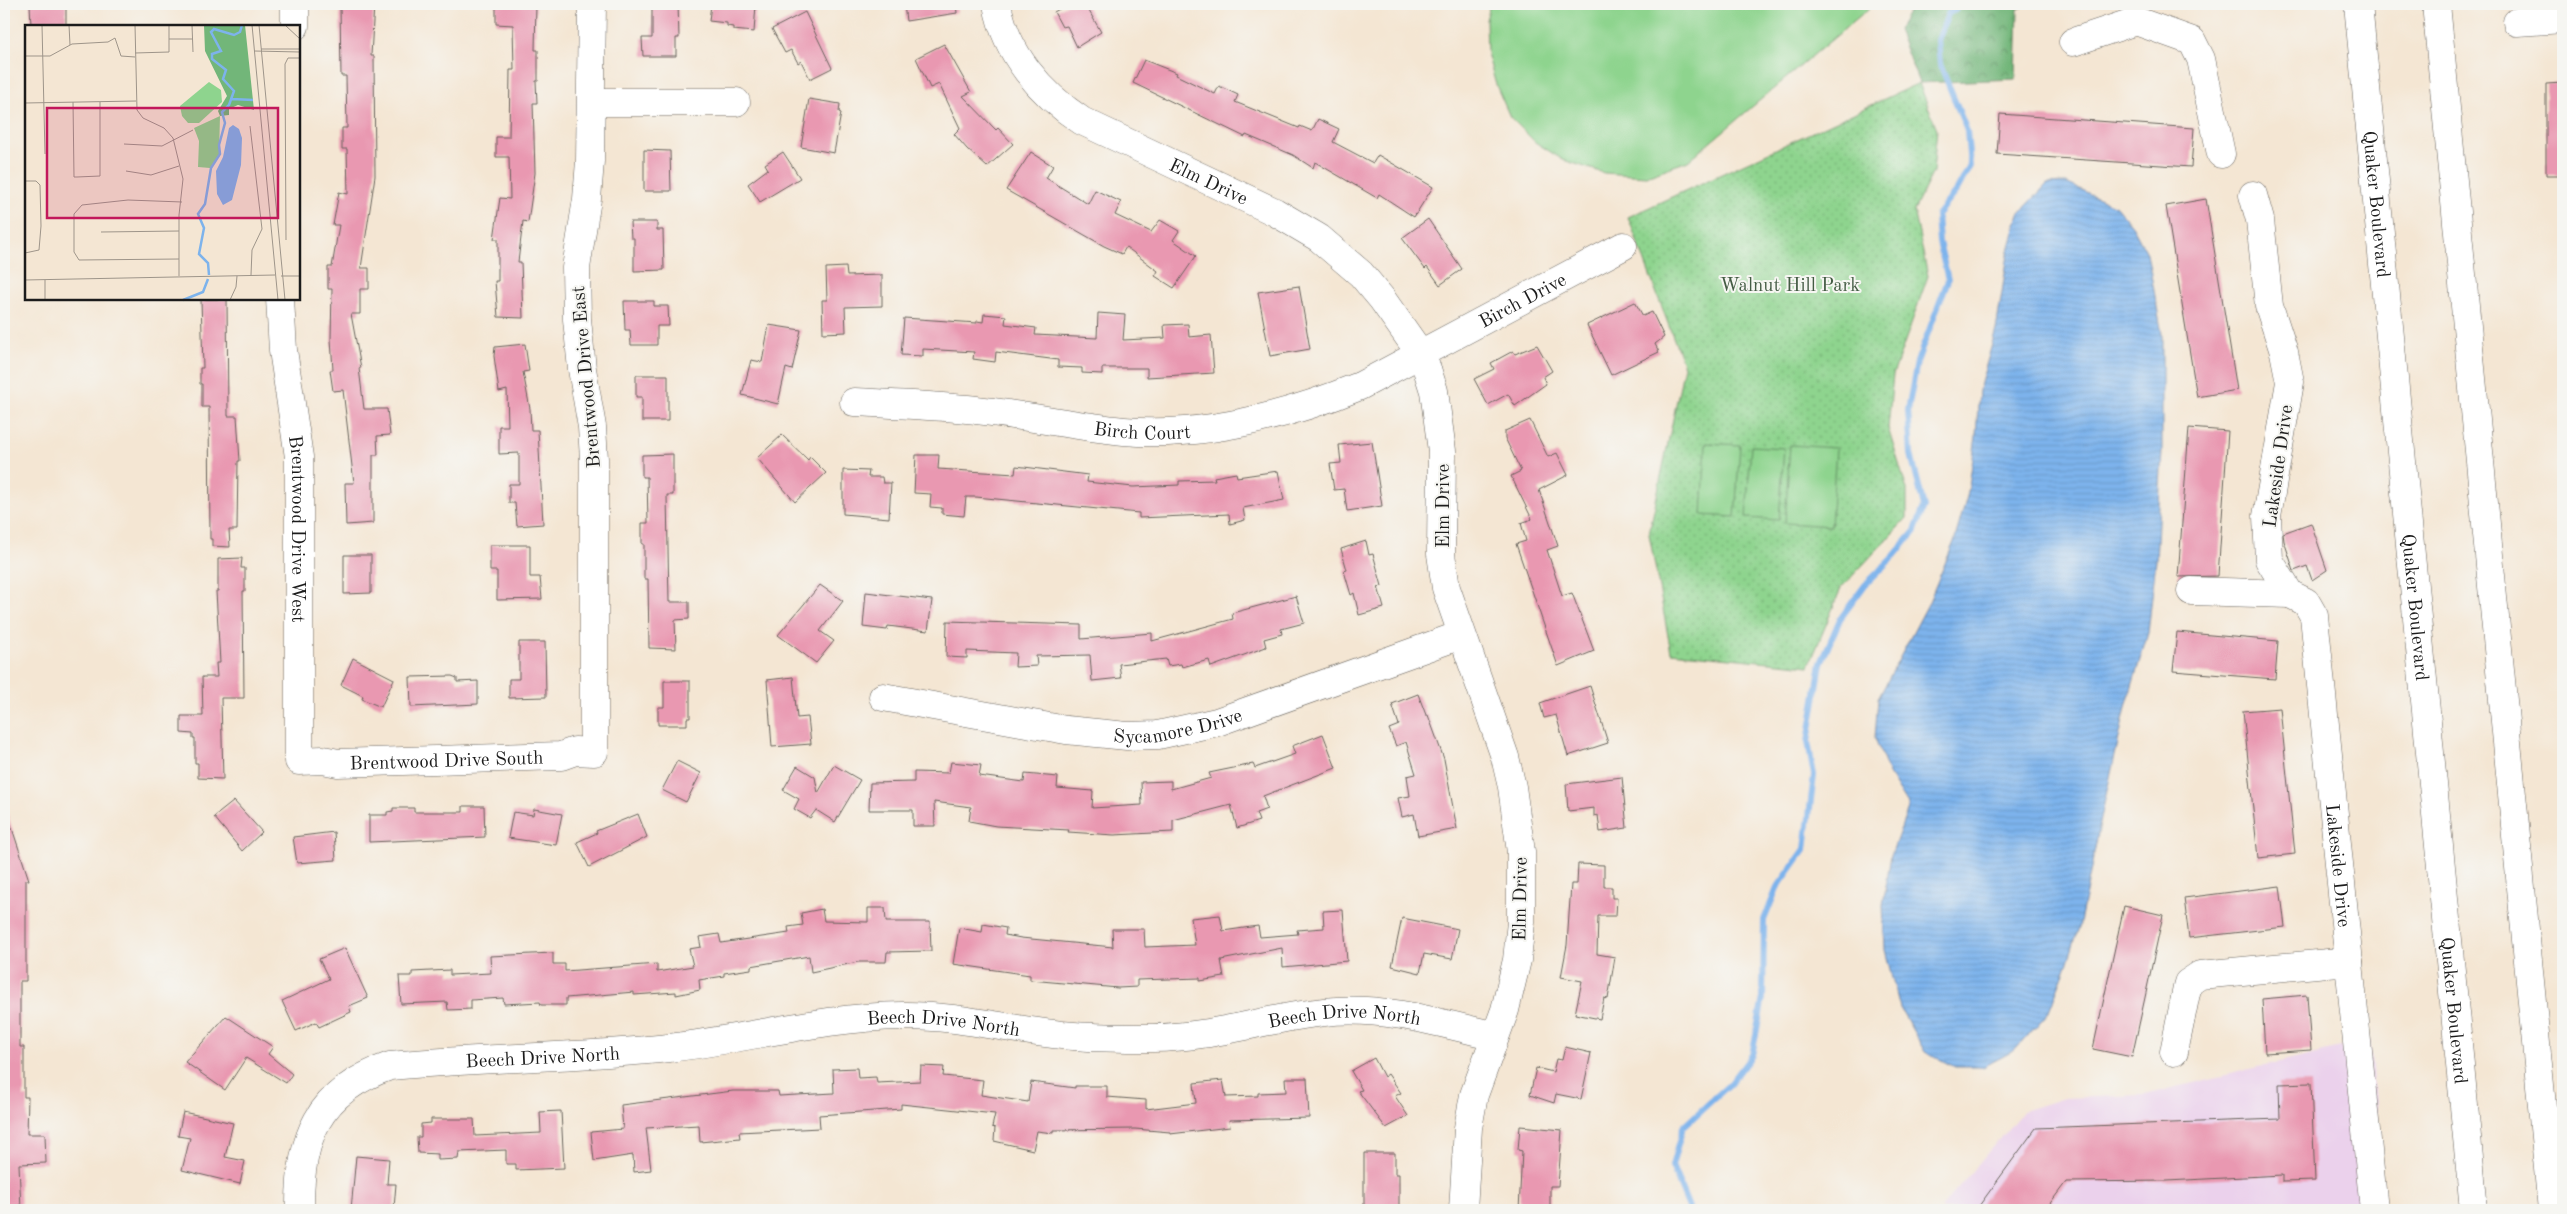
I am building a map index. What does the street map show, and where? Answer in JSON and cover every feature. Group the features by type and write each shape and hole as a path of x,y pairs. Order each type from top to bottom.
{"street":[{"path":"295,4 295,25"},
{"name":"Brentwood Drive East","path":"592,4 592,102 587,200 576,268 577,320 582,369 592,427 594,460 594,752"},
{"name":"Elm Drive","path":"996,4 1012,46 1022,63 1035,81 1062,108 1082,121 1275,212 1319,238 1360,274 1382,298 1419,354 1434,391 1442,451 1442,554 1446,588 1505,757 1512,787 1521,852 1521,922 1518,960 1506,1010 1474,1095 1469,1120 1463,1210"},
{"name":"Quaker Boulevard","path":"2358,4 2474,1210"},
{"path":"2436,4 2552,1210"},
{"path":"2517,22 2563,19"},
{"path":"2073,42 2136,21 2192,41 2201,58 2221,154"},
{"path":"592,102 736,102"},
{"name":"Lakeside Drive","path":"2253,195 2260,220 2269,306 2284,352 2290,382 2267,516 2269,560 2290,594 2306,602 2314,616 2374,1210"},
{"name":"Birch Drive","path":"1419,354 1624,246"},
{"name":"Brentwood Drive West","path":"280,300 283,350 299,457 299,761"},
{"name":"Birch Court","path":"854,402 967,409 1125,431 1187,429 1229,425 1275,416 1322,401 1360,386 1419,354"},
{"path":"2191,591 2290,594"},
{"name":"Sycamore Drive","path":"883,697 1066,730 1127,736 1158,735 1217,722 1461,635"},
{"name":"Brentwood Drive South","path":"299,761 323,760 338,763 561,756 575,751 594,752"},
{"path":"2174,1052 2188,983 2200,975 2349,961"},
{"name":"Beech Drive North","path":"300,1210 301,1167 307,1140 314,1126 337,1096 370,1073 390,1066 602,1055 714,1042 826,1021 894,1016 962,1019 1073,1036 1156,1038 1226,1031 1290,1017 1344,1010 1425,1020 1495,1036"}],"shaded area":[{"path":"2370,1040 2383,1210 1939,1210 2023,1111 2064,1098 2144,1095"}],"green space":[{"path":"1490,4 1874,4 1688,161 1646,176 1604,173 1563,160 1535,142 1510,117 1496,85 1487,53 1486,20"},
{"path":"1913,4 2030,4 2018,9 2016,79 1919,83 1898,30"},
{"name":"Walnut Hill Park","path":"1919,83 1937,129 1933,172 1914,210 1928,276 1893,375 1888,428 1907,490 1907,518 1841,588 1809,666 1671,652 1649,534 1684,366 1628,217"},
{"path":"1706,443 1740,445 1735,517 1702,515"},
{"path":"1790,445 1836,448 1831,526 1785,523"},
{"path":"1751,446 1784,448 1779,520 1746,518"}],"water":[{"path":"2066,183 2116,206 2133,227 2147,253 2162,334 2162,451 2156,560 2148,633 2127,703 2079,927 2067,965 2048,1013 2015,1050 1983,1067 1955,1067 1925,1052 1900,1008 1885,950 1883,905 1891,855 1909,806 1889,774 1875,738 1878,699 1928,604 1954,542 1968,493 1976,436 1979,390 1996,330 2008,254 2019,214 2047,184"}],"building":[{"path":"30,4 66,4 66,25 31,25"},
{"path":"340,4 374,4 371,56 374,56 375,176 361,268 369,268 369,289 360,289 360,314 351,314 361,368 359,368 364,409 387,409 390,435 377,436 378,455 373,455 373,523 346,525 345,483 354,483 343,390 333,391 330,370 333,370 331,339 332,289 328,289 328,267 332,267 339,225 333,225 339,192 348,194 347,149 342,149 342,128 347,128 346,76 341,76"},
{"path":"496,4 536,4 535,50 538,50 538,81 536,81 537,103 533,103 535,173 528,222 523,221 518,262 521,262 523,318 498,317 495,281 498,281 498,239 494,239 500,198 510,199 509,157 496,157 496,137 509,137 510,70 514,70 513,25 496,24"},
{"path":"652,4 678,4 679,38 676,38 676,56 643,56 642,38 652,38"},
{"path":"711,4 756,4 754,32 733,30 733,27 727,26 727,23 709,21"},
{"path":"904,4 956,4 957,13 906,21"},
{"path":"1068,4 1085,4 1101,32 1077,47 1067,26 1062,27 1054,12"},
{"path":"805,12 832,68 810,79 801,61 798,63 791,50 785,53 772,29"},
{"path":"944,44 971,92 963,96 996,130 998,128 1013,144 987,167 954,134 960,128 939,84 930,88 916,58"},
{"path":"1144,60 1177,73 1176,75 1215,94 1219,86 1238,95 1235,102 1299,128 1300,126 1312,131 1318,119 1339,129 1333,142 1373,163 1378,155 1433,187 1414,217 1379,194 1377,198 1315,162 1313,168 1293,155 1246,135 1245,137 1133,83"},
{"path":"2563,83 2563,175 2546,175 2546,84"},
{"path":"809,99 840,104 839,112 841,113 834,153 801,147"},
{"path":"2000,114 2194,128 2191,167 1997,154"},
{"path":"644,150 670,151 671,191 644,191"},
{"path":"783,152 800,178 760,202 748,184 768,169 765,164"},
{"path":"1031,152 1053,166 1046,178 1088,204 1095,190 1121,202 1115,215 1151,232 1160,220 1179,231 1173,240 1196,256 1174,288 1155,276 1158,271 1126,247 1122,254 1104,246 1006,190"},
{"path":"2206,199 2237,390 2197,397 2166,206"},
{"path":"1428,219 1462,269 1440,285 1427,267 1425,269 1402,238"},
{"path":"630,222 657,222 657,230 663,230 664,270 634,271 634,238 631,238"},
{"path":"846,267 847,276 882,275 882,306 845,307 846,332 823,333 822,300 827,300 826,268"},
{"path":"1299,286 1310,349 1270,356 1258,292"},
{"path":"201,300 227,300 228,416 237,416 240,461 238,461 237,530 229,530 230,547 212,546 212,539 210,539 209,407 202,407 200,368 203,368"},
{"path":"624,301 654,301 654,306 668,306 669,326 657,326 657,345 631,345 630,330 625,330"},
{"path":"1635,302 1643,316 1652,312 1664,337 1655,344 1659,352 1611,375 1587,325"},
{"path":"1098,313 1125,315 1123,340 1165,338 1164,325 1188,324 1189,337 1211,335 1214,373 1147,377 1147,368 1102,368 1102,374 1082,373 1082,368 1058,367 1058,360 996,352 995,362 973,359 974,352 923,349 923,356 901,355 904,318 977,323 977,321 983,322 984,314 1006,316 1005,324 1036,328 1035,335 1097,338"},
{"path":"769,325 801,330 792,370 786,368 778,404 742,395 751,360 762,362"},
{"path":"525,344 529,371 523,372 530,409 531,430 538,430 543,524 517,526 515,503 509,503 509,484 519,484 519,453 499,454 499,426 508,426 507,390 499,392 494,356 495,347"},
{"path":"1537,345 1552,371 1543,377 1546,384 1515,406 1508,394 1488,405 1474,379 1494,369 1491,363 1513,351 1515,354"},
{"path":"636,375 668,375 668,421 642,421 642,397 636,397"},
{"path":"1530,420 1548,457 1557,453 1568,475 1539,490 1558,546 1547,550 1562,596 1572,593 1594,651 1558,666 1516,544 1526,541 1521,523 1532,519 1511,476 1521,471 1505,438 1505,431"},
{"path":"2189,428 2228,431 2218,576 2178,577"},
{"path":"782,435 808,460 810,457 826,473 795,502 757,458"},
{"path":"1372,442 1382,506 1347,511 1344,489 1334,490 1330,464 1341,463 1339,445"},
{"path":"673,454 673,495 667,495 669,602 689,602 689,619 675,620 676,649 649,648 648,579 644,579 644,544 642,544 642,523 648,523 647,477 642,477 642,455"},
{"path":"916,455 939,455 938,469 1015,474 1016,466 1088,475 1087,482 1133,487 1179,485 1179,481 1215,480 1214,477 1236,473 1237,477 1278,471 1284,500 1243,508 1245,520 1230,524 1229,514 1139,518 1139,513 976,497 966,497 964,516 942,514 942,508 930,507 931,494 914,493"},
{"path":"843,470 869,471 868,477 882,477 883,483 891,483 889,518 843,514"},
{"path":"2311,523 2327,570 2312,580 2307,566 2294,571 2283,533"},
{"path":"1366,541 1369,555 1373,554 1382,586 1378,587 1384,608 1359,615 1354,593 1351,595 1344,571 1347,570 1341,549"},
{"path":"490,545 530,545 530,577 540,577 542,599 497,600 497,571 490,571"},
{"path":"344,555 371,555 371,593 344,594"},
{"path":"242,558 241,568 245,568 245,591 243,591 244,698 221,698 223,779 198,778 198,763 195,763 195,738 193,738 193,734 181,733 181,716 203,716 202,677 217,677 216,663 220,663 216,591 218,591 218,559"},
{"path":"820,585 843,601 820,631 834,641 816,663 778,635"},
{"path":"866,592 932,600 928,631 888,626 887,630 863,627"},
{"path":"1296,596 1304,623 1281,629 1282,634 1264,639 1266,647 1211,667 1209,660 1182,667 1181,664 1168,666 1166,659 1119,664 1121,678 1092,681 1090,655 1036,656 1037,666 1015,667 1016,653 967,651 967,658 946,657 947,621 1081,625 1081,639 1152,633 1152,641 1233,619 1232,613"},
{"path":"2177,632 2278,641 2275,679 2173,671"},
{"path":"519,642 545,642 546,697 509,698 509,679 519,679"},
{"path":"353,658 394,679 381,707 362,699 363,696 341,685"},
{"path":"452,676 457,678 457,682 478,681 478,704 411,707 410,677"},
{"path":"793,677 797,718 808,717 811,744 772,747 767,680"},
{"path":"664,681 690,681 690,718 687,718 687,725 658,725 658,707 664,707"},
{"path":"1590,686 1608,743 1568,756 1556,715 1544,718 1540,703"},
{"path":"1418,694 1444,759 1457,829 1418,836 1414,814 1402,817 1398,798 1410,796 1407,776 1416,774 1406,742 1396,746 1389,729 1399,725 1392,704"},
{"path":"2280,708 2295,854 2258,858 2243,711"},
{"path":"1323,734 1336,768 1263,796 1267,809 1256,813 1259,821 1237,828 1231,805 1173,820 1173,832 1114,835 1068,832 1069,830 996,826 969,821 971,807 934,802 935,826 913,826 913,810 869,810 870,783 914,782 914,772 949,773 951,762 981,765 979,776 1024,782 1025,774 1058,777 1057,788 1093,791 1092,808 1142,805 1141,782 1171,781 1171,789 1211,778 1209,773 1253,764 1255,768 1295,754 1292,746"},
{"path":"677,761 701,773 686,802 662,790"},
{"path":"834,765 860,780 835,822 816,810 810,818 794,809 799,799 783,790 797,766 815,777 818,793"},
{"path":"1622,777 1627,828 1600,832 1598,815 1594,816 1594,808 1568,811 1566,784"},
{"path":"234,801 262,832 242,851 214,817"},
{"path":"463,806 484,806 485,837 369,842 369,815 387,815 387,812 393,811 393,808 414,808 414,812 463,812"},
{"path":"534,809 562,814 556,845 508,838 513,812 533,815"},
{"path":"4,813 7,813 29,880 26,880 26,981 20,981 20,1047 24,1047 24,1097 28,1097 27,1134 45,1134 46,1163 19,1164 21,1210 4,1210"},
{"path":"638,814 647,837 589,867 577,842 597,833 596,831"},
{"path":"334,832 336,860 297,863 293,837"},
{"path":"1578,864 1604,865 1604,887 1612,887 1612,898 1617,898 1616,916 1598,916 1597,954 1615,957 1608,999 1604,998 1600,1019 1575,1014 1582,981 1561,977 1567,945 1571,884 1577,884"},
{"path":"2280,886 2285,927 2189,938 2184,898"},
{"path":"2124,906 2163,915 2132,1057 2093,1049"},
{"path":"868,908 885,908 886,922 930,922 931,951 887,952 886,962 858,962 811,972 809,956 751,966 751,969 724,973 724,976 699,980 700,990 676,995 676,992 634,995 634,992 566,998 566,1005 541,1005 540,1002 504,1004 503,998 471,1000 471,1009 448,1010 447,1002 401,1004 399,976 412,976 412,972 450,970 450,975 491,973 490,956 553,953 553,964 565,964 565,971 657,964 657,972 693,966 689,949 701,947 699,937 719,934 721,943 789,933 788,927 803,925 801,913 822,909 824,921 868,922"},
{"path":"1343,910 1347,961 1283,967 1282,948 1221,960 1224,977 1200,981 1200,978 1137,980 1137,987 1118,988 1030,980 1030,975 953,964 959,928 982,932 983,924 1006,928 1005,935 1021,938 1113,947 1112,929 1144,929 1145,947 1195,945 1191,918 1220,915 1223,931 1258,926 1260,937 1298,934 1297,930 1324,928 1323,911"},
{"path":"1402,918 1458,929 1452,959 1424,954 1420,973 1392,966"},
{"path":"345,948 368,998 349,1006 351,1012 319,1027 316,1022 296,1031 282,1001 329,979 319,959"},
{"path":"2307,995 2311,1050 2265,1053 2262,999"},
{"path":"226,1016 273,1047 268,1054 292,1074 286,1083 246,1058 225,1090 185,1062"},
{"path":"1565,1047 1591,1053 1581,1099 1556,1094 1554,1103 1530,1095 1536,1068 1553,1072 1556,1059 1562,1060"},
{"path":"1374,1058 1384,1077 1388,1074 1401,1093 1395,1096 1408,1116 1386,1128 1358,1091 1362,1090 1351,1071"},
{"path":"921,1066 944,1067 943,1076 983,1080 981,1095 1028,1102 1031,1082 1075,1088 1075,1086 1107,1086 1107,1097 1146,1100 1146,1109 1196,1103 1194,1083 1223,1080 1226,1097 1258,1096 1258,1093 1286,1092 1285,1078 1307,1078 1309,1118 1229,1120 1230,1127 1170,1134 1170,1132 1135,1129 1053,1130 1053,1133 1037,1131 1033,1150 994,1141 995,1128 992,1127 995,1114 901,1104 901,1109 819,1115 820,1128 739,1132 740,1138 700,1142 699,1125 646,1128 651,1170 634,1172 633,1155 594,1161 591,1132 623,1129 621,1105 733,1091 778,1091 779,1096 834,1093 833,1069 857,1068 858,1078 876,1077 877,1083 920,1081"},
{"path":"2311,1083 2315,1181 2282,1182 2282,1175 2167,1181 2066,1182 2045,1210 1976,1210 2036,1128 2280,1119 2279,1084"},
{"path":"561,1111 564,1168 516,1170 516,1164 506,1164 506,1150 459,1152 458,1159 438,1160 438,1154 418,1153 417,1137 421,1137 421,1124 431,1123 431,1119 474,1119 475,1136 541,1133 540,1112"},
{"path":"183,1112 233,1123 225,1157 245,1161 240,1184 182,1170 190,1138 178,1136"},
{"path":"1520,1126 1562,1130 1558,1186 1550,1186 1550,1210 1519,1210 1522,1151 1518,1150"},
{"path":"1364,1153 1395,1153 1395,1174 1399,1174 1399,1210 1364,1210"},
{"path":"356,1156 389,1159 387,1184 396,1184 394,1208 351,1210"}],"waterway":[{"path":"1690,1210 1672,1166 1683,1127 1731,1083 1752,1055 1763,998 1764,920 1777,888 1805,849 1814,775 1808,742 1821,663 1840,619 1865,585 1894,556 1915,531 1924,507 1911,454 1908,410 1917,362 1948,280 1939,242 1937,215 1957,190 1970,166 1967,131 1940,64 1938,40 1948,14 1962,4"}]}
